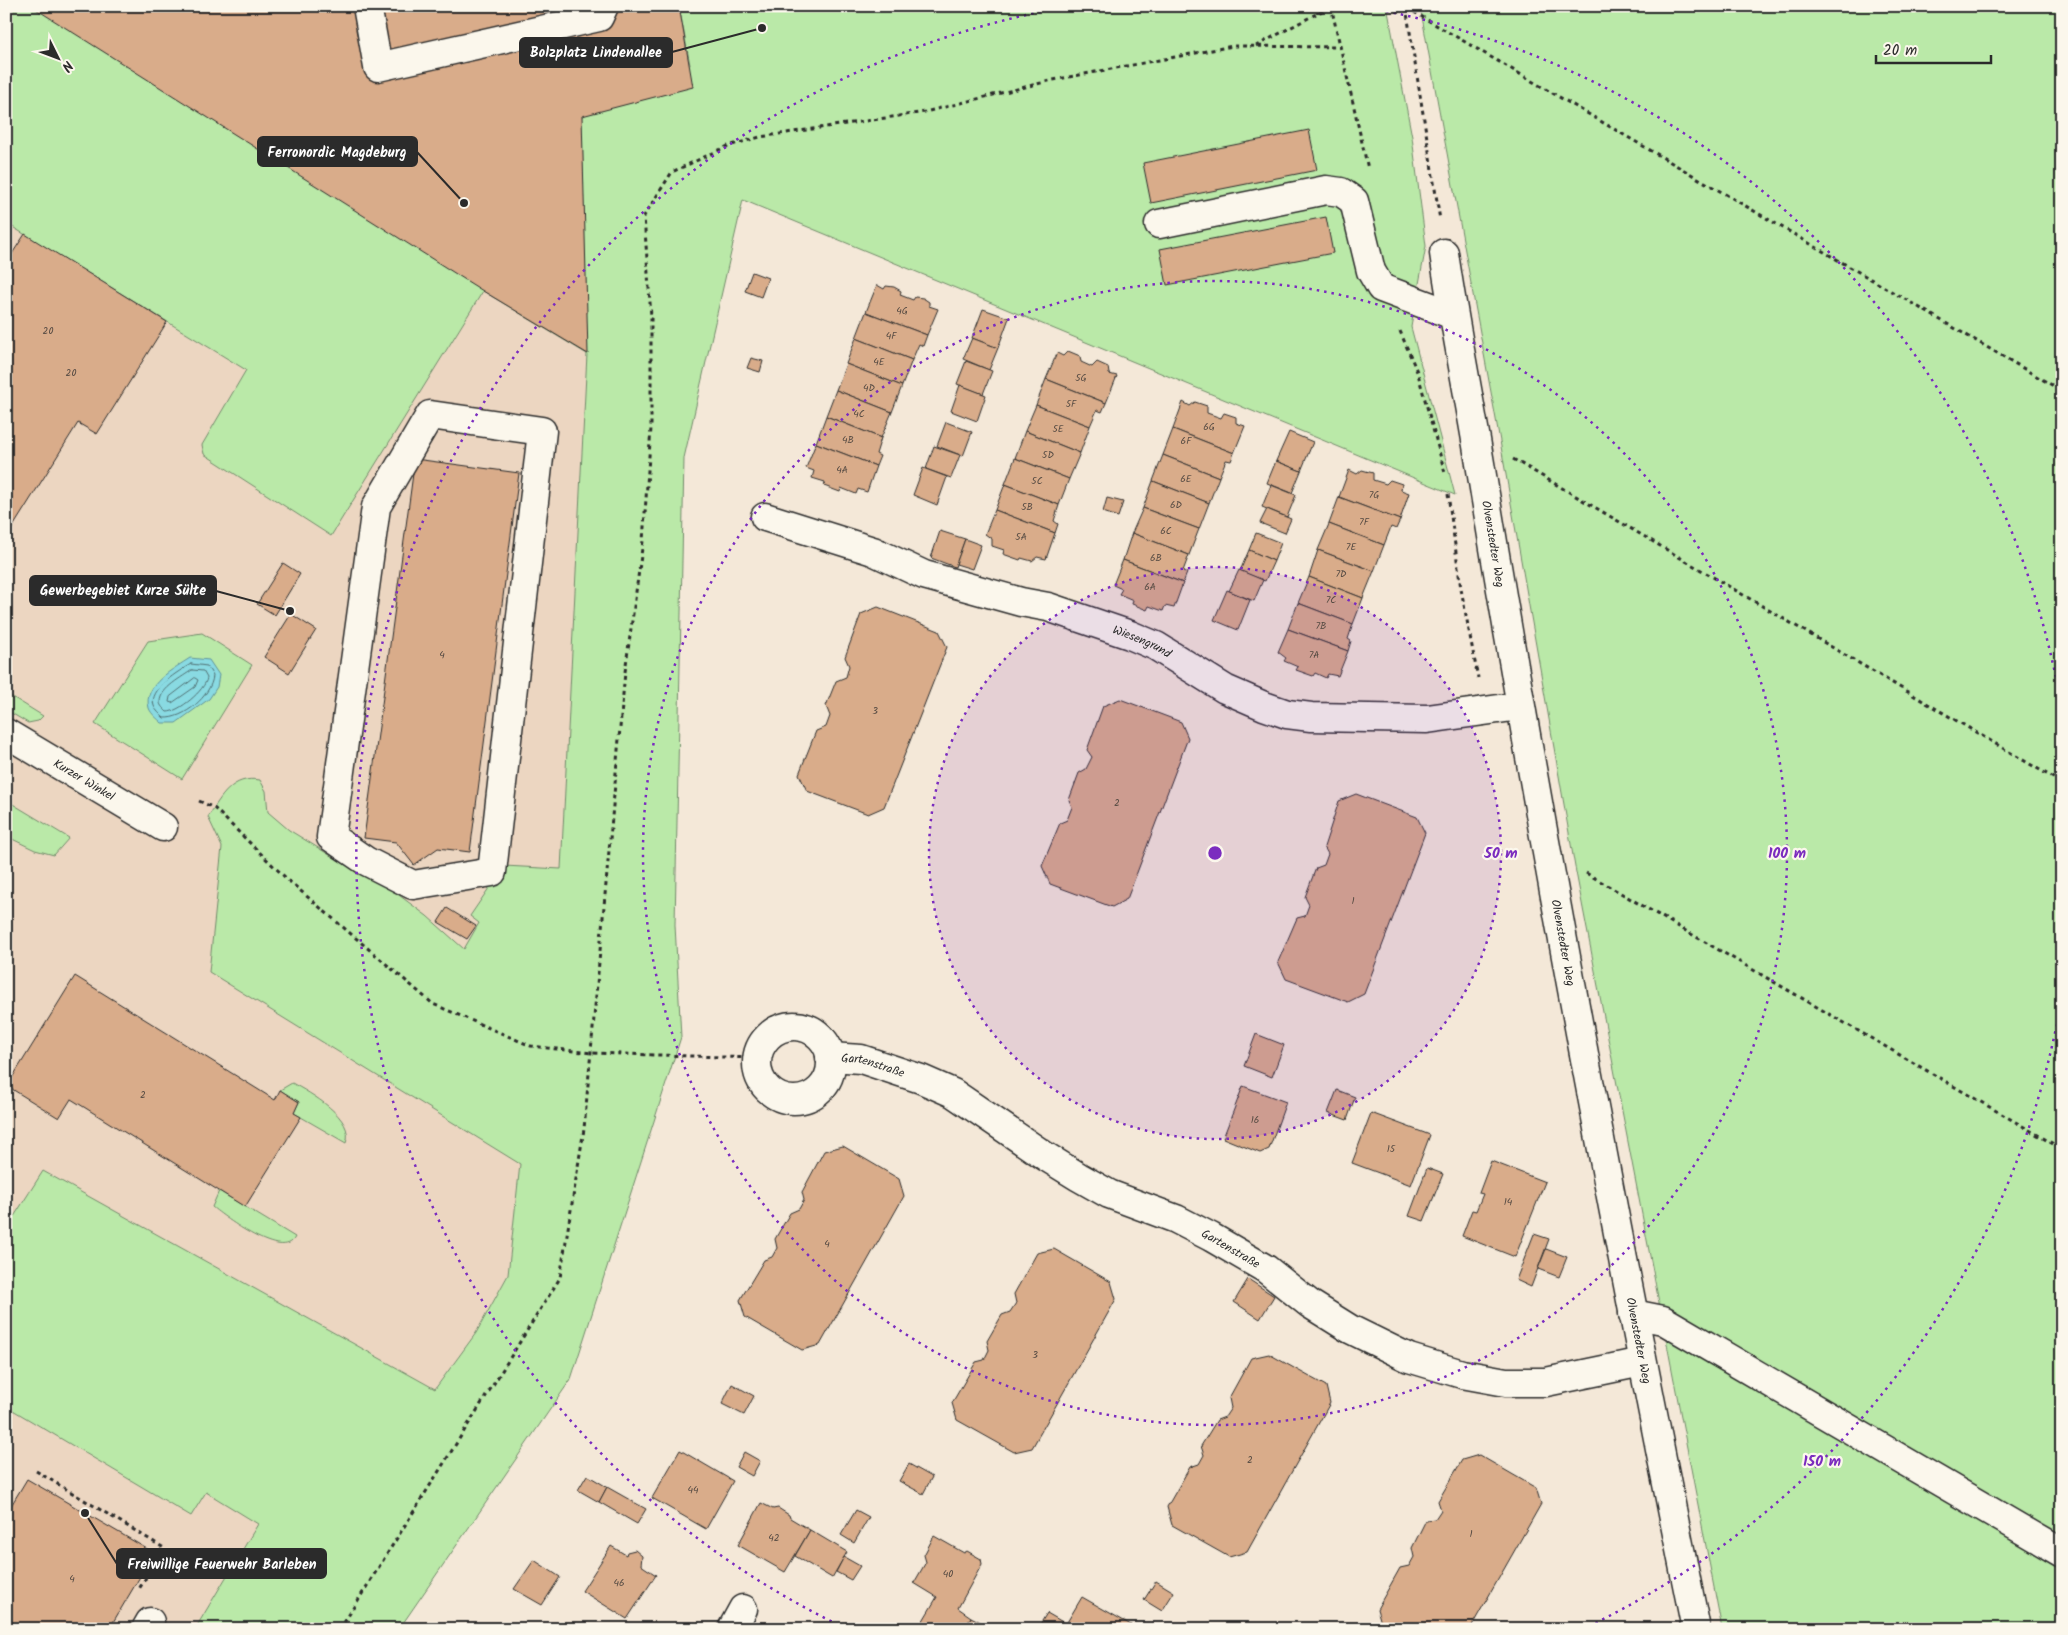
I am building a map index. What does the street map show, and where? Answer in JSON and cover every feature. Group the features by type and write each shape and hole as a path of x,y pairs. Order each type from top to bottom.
{"street":[{"path":"367,6 378,67 599,17 604,6"},
{"path":"1160,224 1326,190 1341,192 1354,201 1371,271 1381,288 1453,315"},
{"name":"Olvenstedter Weg","path":"1444,253 1520,706 1550,871 1642,1362 1696,1629"},
{"path":"430,415 542,431 492,872 413,885 366,861 331,837 376,507 430,415"},
{"name":"Wiesengrund","path":"765,517 873,551 924,575 1021,602 1048,607 1130,634 1156,646 1226,689 1287,714 1311,717 1427,719 1520,706"},
{"name":"Kurzer Winkel","path":"6,733 163,827"},
{"name":"Gartenstraße","path":"786,1026 795,1026 812,1031 820,1036 826,1044 830,1057 829,1072 826,1081 811,1096 792,1100 782,1098 765,1087 757,1068 757,1058 763,1041 769,1034 786,1026"},
{"name":"Gartenstraße","path":"830,1057 861,1058 922,1079 953,1093 1044,1156 1079,1177 1109,1194 1176,1219 1211,1237 1266,1269 1310,1304 1350,1329 1409,1358 1462,1374 1506,1382 1546,1382 1642,1362"},
{"path":"1633,1314 1663,1320 2062,1553"}],"path":[{"path":"1256,46 1331,6 1342,47 1368,170"},
{"path":"1406,7 1436,188 1444,253"},
{"path":"1406,7 2062,391"},
{"path":"340,1629 560,1278 584,1128 625,672 643,541 651,428 651,317 644,216 672,172 728,146 760,137 925,112 1053,80 1234,46 1342,47"},
{"path":"1395,293 1394,307 1403,340 1418,374 1445,476"},
{"path":"1477,441 1502,452 2062,783"},
{"path":"1447,485 1461,589 1485,711"},
{"path":"199,801 214,808 289,881 433,1004 531,1046 591,1053 757,1058"},
{"path":"1550,871 1574,867 2062,1149"},
{"path":"36,1471 164,1548 137,1594"}],"shaded area":[{"path":"6,6 679,6 693,87 588,354 561,869 520,1164 508,1275 476,1333 435,1389 289,1629 6,1629"}],"green space":[{"path":"6,6 67,6 570,84 690,65 679,6 1387,6 1412,137 1426,246 1411,327 1455,495 743,200 684,458 675,925 681,1037 571,1379 399,1629 195,1629 258,1524 206,1492 191,1516 6,1406 6,1229 43,1171 435,1389 476,1333 508,1275 520,1164 209,972 222,847 208,817 223,795 235,784 250,779 260,780 266,791 268,812 289,830 359,873 372,875 427,916 464,949 479,923 470,916 504,866 561,869 587,354 483,291 331,536 204,454 202,445 246,370 6,223"},
{"path":"1420,6 2062,6 2062,1629 1722,1629 1575,867 1502,452"},
{"path":"202,633 252,665 182,779 95,724 148,641"},
{"path":"6,693 43,716 38,721 28,723 6,710"},
{"path":"6,800 69,838 54,855 35,850 6,836"},
{"path":"292,1083 330,1107 344,1124 347,1134 346,1143 294,1113 299,1102 280,1090"},
{"path":"219,1191 295,1237 289,1243 279,1244 254,1235 212,1207"}],"water":[{"path":"190,658 209,660 219,675 217,687 209,699 176,723 162,723 149,708 150,692 161,678"}],"building":[{"path":"31,6 679,6 693,87 582,116 588,354 483,291"},
{"path":"418,6 441,6 419,10"},
{"path":"1309,130 1317,170 1151,203 1143,163"},
{"path":"1326,217 1333,253 1167,285 1160,249"},
{"path":"25,234 167,322 97,434 78,423 6,538 6,263"},
{"path":"752,272 768,278 761,297 745,291"},
{"path":"877,285 884,289 886,286 894,287 901,291 900,295 913,300 915,297 923,298 929,302 929,306 938,309 927,335 866,312"},
{"path":"983,309 1009,318 998,348 972,338"},
{"path":"866,312 927,335 923,346 919,344 912,360 856,338"},
{"path":"856,338 912,360 902,386 846,364"},
{"path":"972,338 998,348 989,370 963,359"},
{"path":"1068,351 1080,356 1081,362 1092,367 1097,362 1108,367 1109,374 1117,376 1106,403 1046,379 1057,353 1063,356"},
{"path":"751,358 763,361 760,372 747,368"},
{"path":"966,361 992,371 983,394 957,384"},
{"path":"846,364 902,386 892,412 836,390"},
{"path":"1046,379 1106,403 1102,412 1097,410 1090,426 1036,405"},
{"path":"960,385 986,395 977,421 951,411"},
{"path":"836,390 892,412 881,438 826,416"},
{"path":"1183,402 1190,406 1195,402 1207,406 1207,413 1221,418 1224,413 1236,417 1236,423 1245,426 1234,453 1173,429"},
{"path":"1036,405 1090,426 1080,453 1025,431"},
{"path":"826,416 881,438 876,454 880,456 876,466 816,443"},
{"path":"946,422 972,432 963,456 937,446"},
{"path":"1173,429 1234,453 1231,461 1226,460 1219,477 1163,455"},
{"path":"1025,431 1080,453 1069,479 1015,458"},
{"path":"1289,432 1313,442 1301,471 1276,461"},
{"path":"816,443 876,466 867,492 858,489 856,494 841,488 840,492 824,486 825,482 812,478 814,471 806,468"},
{"path":"934,446 960,455 951,478 926,469"},
{"path":"1163,455 1219,477 1209,503 1153,481"},
{"path":"1015,458 1069,479 1059,505 1005,484"},
{"path":"415,459 519,473 470,852 438,848 414,865 396,842 364,838"},
{"path":"1276,461 1301,471 1292,493 1267,483"},
{"path":"923,468 947,477 937,505 913,495"},
{"path":"1349,470 1357,474 1362,470 1373,473 1373,480 1386,484 1390,480 1402,484 1401,490 1409,493 1400,520 1339,497"},
{"path":"1153,481 1209,503 1199,529 1143,508"},
{"path":"1005,484 1059,505 1054,521 1058,524 1055,533 995,510"},
{"path":"1271,485 1296,495 1287,517 1262,507"},
{"path":"1339,497 1400,520 1396,529 1391,527 1384,545 1329,524"},
{"path":"1107,498 1123,502 1118,517 1103,512"},
{"path":"1143,508 1199,529 1189,555 1132,533"},
{"path":"1267,509 1291,519 1285,533 1260,523"},
{"path":"995,510 1055,533 1046,559 1037,557 1032,561 1021,558 1020,560 1003,554 1004,550 992,546 992,539 985,534"},
{"path":"1329,524 1384,545 1374,571 1318,550"},
{"path":"940,531 965,539 955,567 931,558"},
{"path":"1132,533 1189,555 1183,571 1187,573 1183,583 1123,560"},
{"path":"1256,533 1281,543 1274,561 1249,550"},
{"path":"965,539 981,545 972,569 956,564"},
{"path":"1249,550 1274,561 1265,581 1240,571"},
{"path":"1318,550 1374,571 1363,598 1309,577"},
{"path":"1123,560 1183,583 1174,608 1165,606 1163,611 1149,606 1147,610 1132,604 1133,600 1119,594 1122,589 1113,585"},
{"path":"283,563 300,574 275,615 257,604"},
{"path":"1239,570 1263,580 1254,601 1229,591"},
{"path":"1309,577 1363,598 1353,624 1298,603"},
{"path":"1227,590 1250,600 1238,630 1214,620"},
{"path":"1298,603 1353,624 1348,639 1351,641 1348,651 1288,629"},
{"path":"878,607 939,631 947,647 884,807 868,814 807,791 799,774 816,731 826,727 830,716 826,706 836,681 846,677 849,666 845,657 861,614"},
{"path":"291,614 316,630 289,673 264,657"},
{"path":"1288,629 1348,651 1338,676 1328,674 1326,678 1315,673 1313,676 1296,670 1298,667 1284,661 1286,658 1278,652"},
{"path":"1120,699 1181,722 1188,738 1127,899 1112,907 1050,884 1042,866 1060,823 1067,820 1072,807 1069,800 1079,773 1086,769 1092,757 1087,750 1103,706"},
{"path":"1356,794 1417,817 1425,833 1364,994 1348,1002 1286,979 1278,962 1297,918 1305,916 1309,905 1305,897 1316,868 1324,865 1328,854 1324,847 1339,801"},
{"path":"447,908 476,926 467,939 438,922"},
{"path":"75,976 275,1100 280,1090 299,1102 294,1113 301,1117 245,1207 71,1099 59,1118 7,1086"},
{"path":"1256,1034 1284,1045 1272,1077 1244,1066"},
{"path":"1243,1086 1286,1102 1269,1149 1260,1153 1223,1138"},
{"path":"1337,1090 1355,1097 1347,1120 1328,1113"},
{"path":"1371,1113 1430,1135 1411,1185 1352,1163"},
{"path":"843,1146 899,1179 904,1196 820,1345 802,1350 745,1317 740,1300 764,1260 772,1257 777,1248 775,1239 790,1213 799,1209 804,1200 802,1192 824,1151"},
{"path":"1491,1161 1545,1182 1515,1257 1462,1236 1472,1210 1476,1211 1483,1194 1479,1193"},
{"path":"1427,1168 1443,1174 1424,1221 1409,1216"},
{"path":"1534,1234 1549,1239 1531,1287 1516,1280"},
{"path":"1054,1249 1111,1282 1116,1299 1032,1448 1014,1452 957,1420 952,1403 976,1362 984,1360 989,1350 987,1341 1002,1315 1010,1312 1016,1303 1014,1294 1037,1253"},
{"path":"1546,1249 1567,1257 1559,1277 1538,1269"},
{"path":"1248,1279 1274,1296 1260,1319 1234,1302"},
{"path":"1269,1354 1326,1386 1330,1403 1247,1552 1229,1557 1172,1525 1167,1507 1190,1467 1199,1464 1204,1455 1201,1446 1217,1420 1225,1417 1231,1408 1229,1398 1251,1358"},
{"path":"732,1384 754,1396 744,1415 722,1404"},
{"path":"680,1450 733,1481 706,1529 652,1498"},
{"path":"744,1452 760,1461 752,1476 736,1467"},
{"path":"1479,1455 1536,1488 1541,1504 1470,1629 1386,1629 1382,1626 1377,1609 1400,1568 1409,1566 1414,1557 1412,1548 1426,1520 1435,1519 1441,1510 1438,1501 1462,1460"},
{"path":"909,1464 932,1477 923,1494 899,1481"},
{"path":"587,1475 607,1487 599,1502 578,1490"},
{"path":"27,1479 154,1553 109,1629 6,1629 6,1514"},
{"path":"607,1487 646,1509 637,1524 599,1502"},
{"path":"761,1503 773,1509 778,1508 810,1530 785,1572 738,1545"},
{"path":"856,1510 869,1517 854,1543 841,1535"},
{"path":"810,1530 847,1552 832,1578 795,1556"},
{"path":"934,1536 964,1553 967,1551 981,1559 982,1564 958,1608 971,1617 965,1629 918,1629 937,1597 914,1583 926,1562 924,1555"},
{"path":"611,1546 626,1555 627,1552 635,1550 642,1556 641,1565 656,1575 627,1619 582,1591"},
{"path":"844,1557 860,1566 851,1580 836,1572"},
{"path":"534,1560 560,1577 542,1605 514,1589"},
{"path":"1156,1581 1174,1592 1162,1611 1144,1600"},
{"path":"1082,1597 1138,1629 1037,1629 1047,1613 1066,1624"},
{"path":"971,1617 992,1628 965,1629"}],"place":[{"name":"Bolzplatz Lindenallee","path":"762,28"},
{"name":"Ferronordic Magdeburg","path":"464,203"},
{"name":"Gewerbegebiet Kurze Sülte","path":"290,611"},
{"name":"Freiwillige Feuerwehr Barleben","path":"85,1513"}]}
